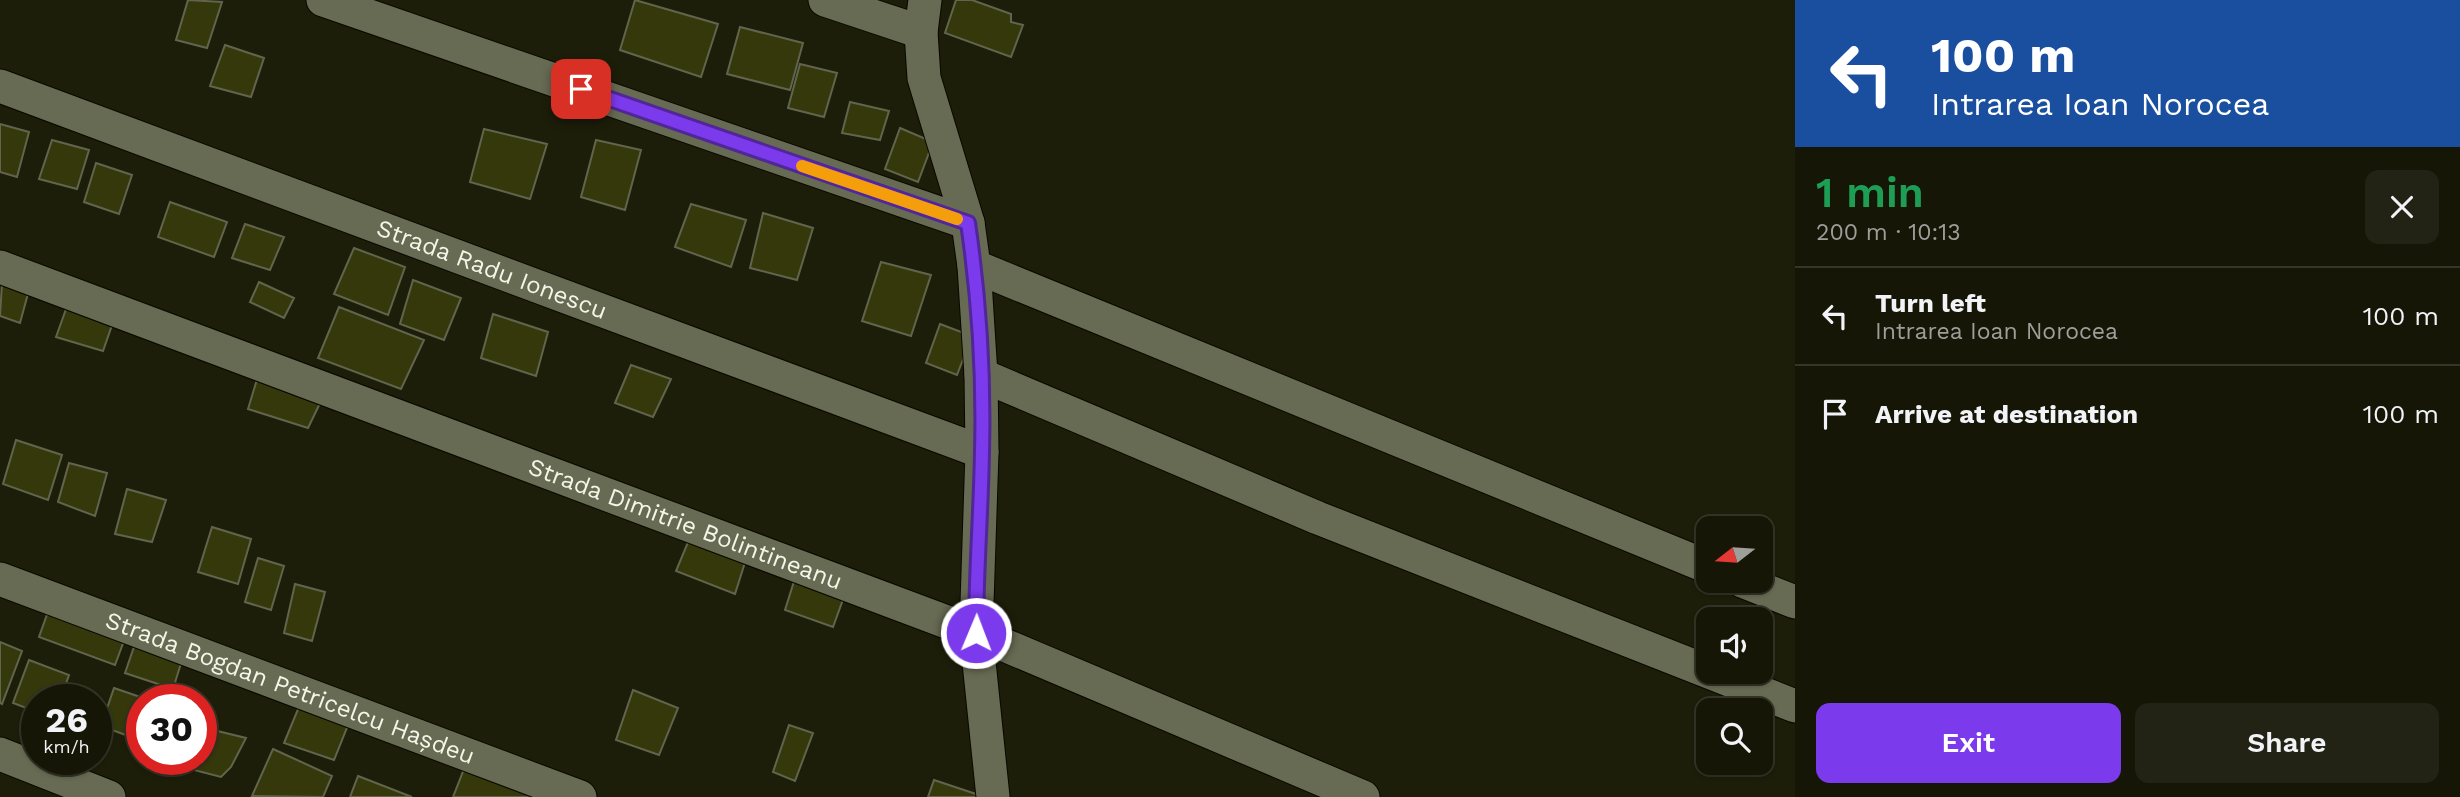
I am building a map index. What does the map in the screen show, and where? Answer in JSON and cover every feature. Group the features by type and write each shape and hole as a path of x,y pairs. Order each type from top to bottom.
{"street":[{"path":"323,0 968,223"},
{"path":"825,0 923,16 924,78 968,223 974,266 981,376 982,452 976,633 993,797"},
{"name":"Strada Radu Ionescu","path":"0,86 982,452"},
{"path":"974,266 1696,562"},
{"name":"Strada Dimitrie Bolintineanu","path":"0,267 976,633 1363,797"},
{"path":"981,376 1331,523 1795,706"},
{"name":"Strada Bogdan Petricelcu Hașdeu","path":"0,579 580,797"},
{"path":"1772,593 1795,602"},
{"path":"0,754 109,797"}],"building":[{"path":"188,0 222,2 207,48 176,40"},
{"path":"635,0 718,24 701,77 620,50"},
{"path":"956,0 972,0 1011,14 1011,22 1023,25 1011,57 945,33"},
{"path":"740,27 803,43 790,90 727,74"},
{"path":"225,45 264,58 251,97 210,86"},
{"path":"800,64 837,73 824,117 788,108"},
{"path":"850,102 889,111 880,140 842,133"},
{"path":"0,124 29,132 17,177 0,172"},
{"path":"900,128 933,142 918,182 885,169"},
{"path":"484,129 547,144 530,199 470,182"},
{"path":"52,140 89,150 77,189 39,179"},
{"path":"596,140 641,150 625,210 581,197"},
{"path":"96,163 132,175 119,214 84,202"},
{"path":"170,202 227,222 214,257 158,237"},
{"path":"691,204 746,220 731,267 675,247"},
{"path":"763,213 813,228 797,280 750,268"},
{"path":"245,224 284,237 270,270 232,258"},
{"path":"354,248 405,267 388,315 334,294"},
{"path":"881,262 931,275 911,336 862,321"},
{"path":"413,280 461,298 444,340 400,324"},
{"path":"259,282 294,298 284,318 250,302"},
{"path":"2,283 29,290 20,323 0,316"},
{"path":"75,284 120,302 103,351 56,337"},
{"path":"339,307 424,340 401,389 318,358"},
{"path":"493,314 548,332 536,376 481,358"},
{"path":"940,324 972,336 957,375 926,363"},
{"path":"631,365 671,379 653,417 615,403"},
{"path":"258,376 323,397 308,428 248,409"},
{"path":"16,440 62,455 48,500 3,484"},
{"path":"69,463 107,473 95,516 58,502"},
{"path":"127,489 166,500 152,542 115,534"},
{"path":"212,527 251,539 238,584 198,572"},
{"path":"691,535 747,556 735,594 676,571"},
{"path":"258,558 284,566 271,610 245,602"},
{"path":"796,575 845,594 833,627 785,610"},
{"path":"295,584 325,592 312,641 284,633"},
{"path":"49,609 125,638 115,665 39,637"},
{"path":"136,641 183,657 175,684 158,684 125,673"},
{"path":"0,642 22,651 2,704 0,703"},
{"path":"29,660 69,675 66,684 21,684 21,706 13,703"},
{"path":"114,688 126,692 126,735 112,730"},
{"path":"633,690 678,708 659,755 616,740"},
{"path":"301,702 350,720 334,760 284,743"},
{"path":"789,725 813,733 795,781 773,772"},
{"path":"217,731 246,738 231,767 221,777 213,775 217,775"},
{"path":"273,749 332,776 323,797 252,796"},
{"path":"464,769 537,797 453,797"},
{"path":"358,776 412,797 350,797"},
{"path":"934,780 982,796 982,797 928,797"}],"slow traffic":[{"path":"802,166 957,219"}],"route":[{"path":"581,89 968,223 974,266 981,376 982,452 976,633"}]}
